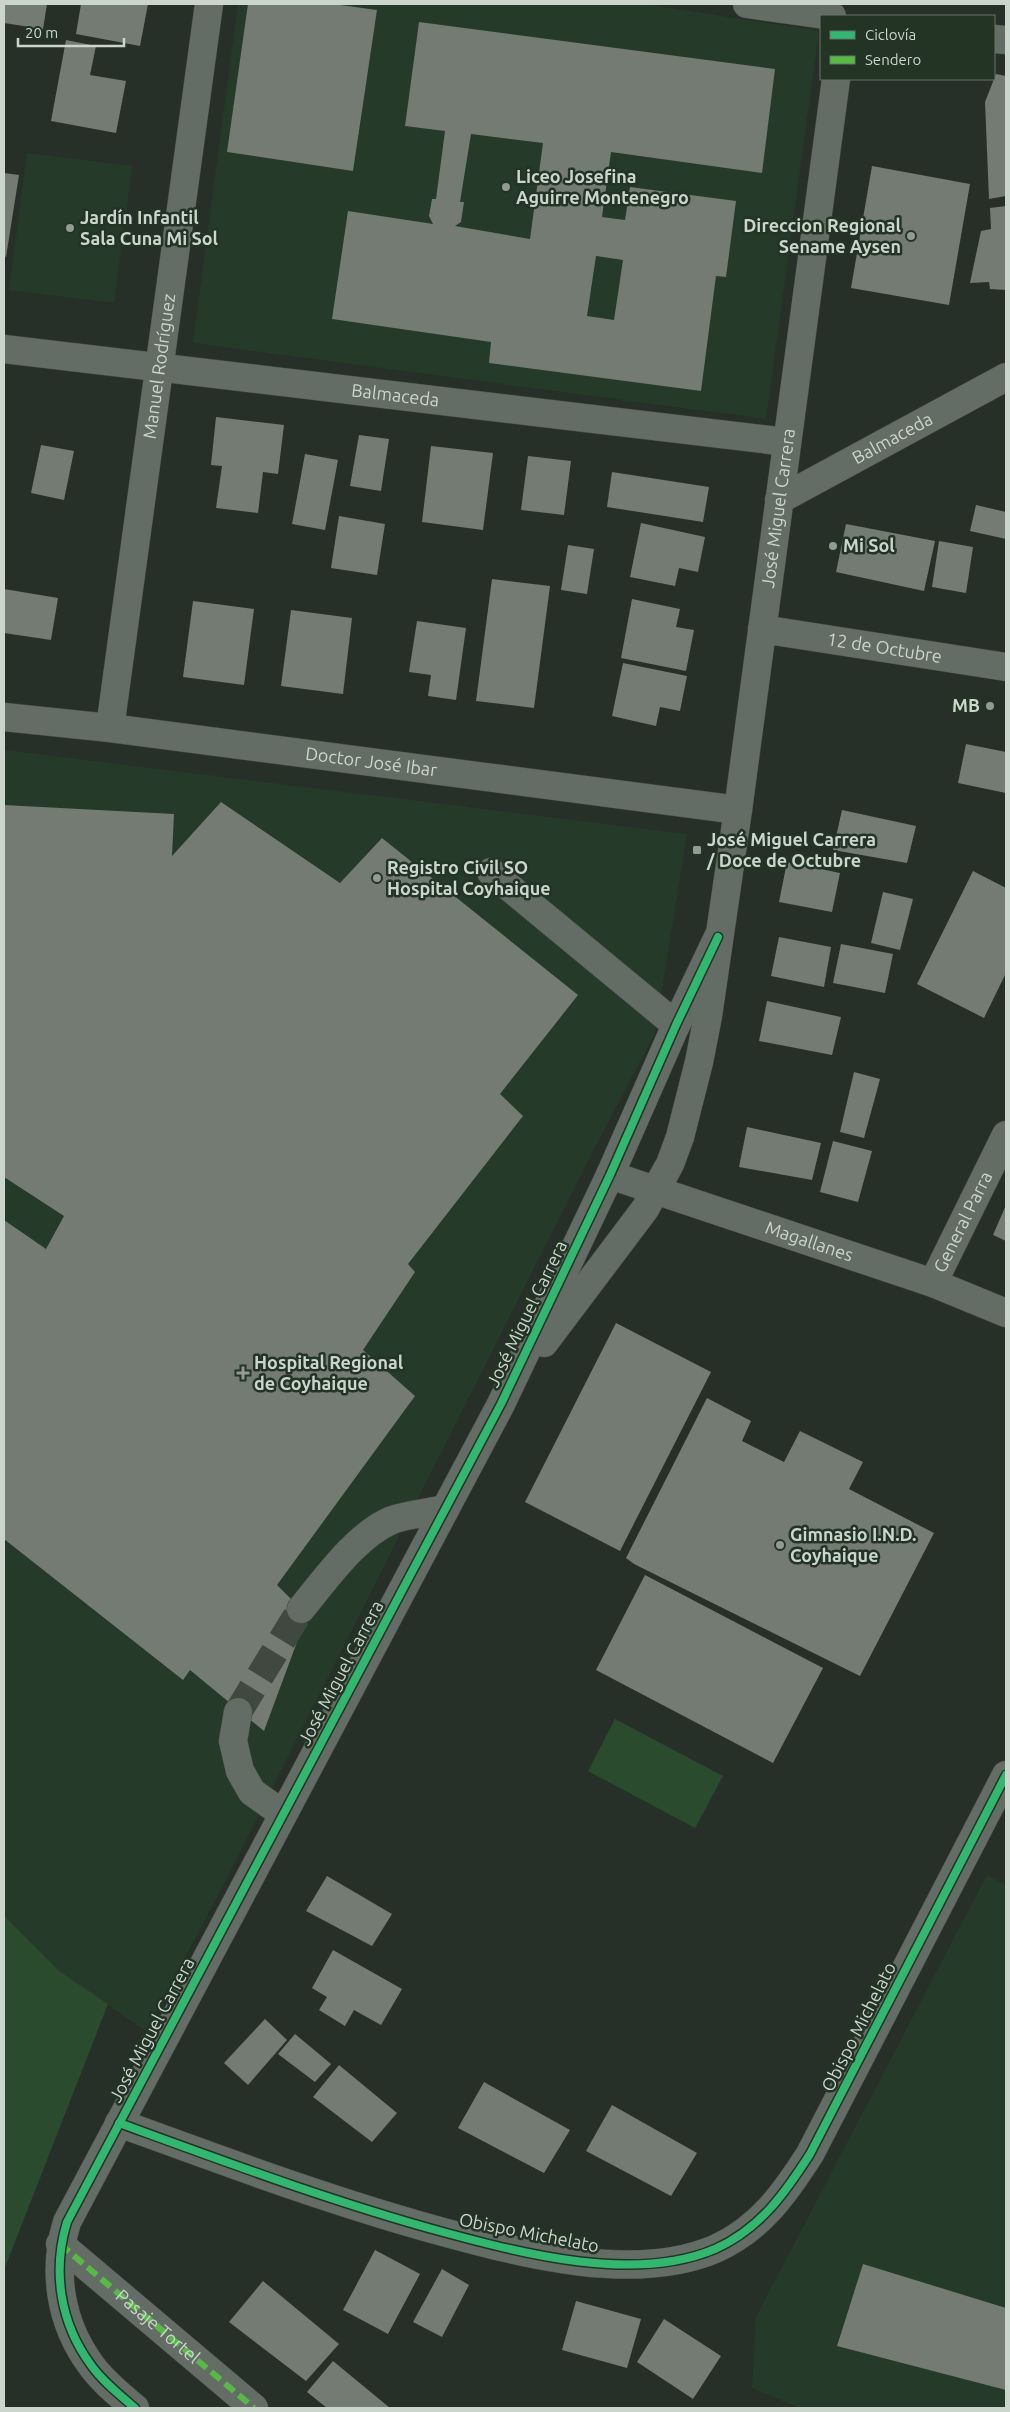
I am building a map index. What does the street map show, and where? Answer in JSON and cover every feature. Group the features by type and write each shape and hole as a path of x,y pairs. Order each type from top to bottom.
{"street":[{"name":"Manuel Rodríguez","path":"110,728 210,4"},
{"path":"747,4 825,15"},
{"name":"José Miguel Carrera","path":"501,1404 568,1309 645,1209 670,1164 688,1108 708,1016 738,810 836,80"},
{"name":"Balmaceda","path":"4,349 787,442"},
{"name":"Balmaceda","path":"779,500 1006,377"},
{"name":"12 de Octubre","path":"762,629 1006,667"},
{"name":"Doctor José Ibar","path":"4,717 110,728 738,810"},
{"path":"491,872 676,1025"},
{"name":"José Miguel Carrera","path":"135,2408 105,2382 91,2366 69,2326 62,2300 58,2272 60,2244 67,2222 78,2197 119,2124 501,1404 610,1175 676,1025 718,937"},
{"name":"General Parra","path":"933,1283 1006,1135"},
{"name":"Magallanes","path":"610,1175 933,1283 1006,1313"},
{"path":"301,1609 336,1566 367,1536 392,1520 445,1509"},
{"path":"238,1712 233,1741 240,1771 252,1792 283,1814"},
{"name":"Obispo Michelato","path":"119,2124 324,2196 396,2219 488,2244 567,2259 628,2264 670,2261 715,2249 754,2226 770,2211 784,2194 810,2154 1006,1775"},
{"name":"Pasaje Tortel","path":"60,2244 254,2408"}],"shaded area":[{"name":"Liceo Josefina Aguirre Montenegro","path":"238,4 644,4 819,31 766,419 193,343"},
{"name":"Jardín Infantil Sala Cuna Mi Sol","path":"27,153 132,166 114,303 9,290"},
{"name":"Hospital Regional de Coyhaique","path":"4,750 687,834 655,1033 592,1153 222,1888 146,2031 59,1971 4,1916"},
{"path":"615,1719 723,1776 695,1828 588,1771"},
{"path":"987,1875 1006,1885 1006,2408 800,2408 752,2388 756,2317"},
{"path":"4,1916 59,1971 108,2004 4,2270"}],"building":[{"path":"4,4 47,4 43,29 4,23"},
{"path":"81,4 148,4 140,46 76,34"},
{"path":"248,4 333,4 377,10 353,171 227,152"},
{"path":"419,22 775,69 762,173 611,152 602,217 625,220 630,187 736,201 726,277 716,276 701,391 489,363 491,342 332,319 348,211 433,224 429,216 432,199 436,199 445,131 405,126","holes":["471,134 543,143 530,239 455,226 461,222 464,202 460,202","596,256 623,260 614,320 587,316"]},
{"path":"66,40 96,46 90,75 126,81 116,133 51,121"},
{"path":"996,74 1006,76 1006,196 989,199 985,102"},
{"name":"Direccion Regional Sename Aysen","path":"872,166 970,184 949,305 851,288"},
{"path":"4,173 19,175 6,257 4,256"},
{"path":"1006,206 1006,290 990,289 989,282 970,283 981,231 991,229 990,208"},
{"path":"216,417 284,425 278,474 263,472 258,513 216,508 222,466 211,465"},
{"path":"359,435 389,439 381,491 350,486"},
{"path":"41,445 74,451 64,500 31,493"},
{"path":"431,446 493,453 483,530 422,522"},
{"path":"305,454 338,460 325,530 292,524"},
{"path":"528,456 571,461 564,515 521,510"},
{"path":"612,472 709,487 703,522 607,507"},
{"path":"976,505 1006,512 1006,539 970,531"},
{"path":"339,516 385,524 377,575 331,568"},
{"path":"641,523 705,537 698,572 679,568 675,586 630,577"},
{"path":"846,524 935,541 924,591 836,572"},
{"path":"939,541 973,547 966,593 932,587"},
{"path":"568,545 594,549 587,594 561,590"},
{"path":"492,579 550,586 534,708 476,701"},
{"path":"4,589 58,598 51,640 4,633"},
{"path":"632,599 680,609 676,627 694,630 686,671 621,658"},
{"path":"193,601 254,609 244,685 183,677"},
{"path":"291,610 352,618 343,694 281,686"},
{"path":"417,621 466,628 456,700 428,696 431,675 409,672"},
{"path":"623,663 687,676 680,711 660,707 656,726 612,716"},
{"path":"966,744 1006,752 1006,793 958,783"},
{"name":"Hospital Regional de Coyhaique","path":"221,802 340,883 382,838 578,995 500,1094 523,1116 408,1264 415,1272 363,1350 415,1396 277,1585 307,1615 264,1731 190,1670 183,1680 4,1539 4,1220 46,1249 64,1216 4,1177 4,805 174,814 172,856"},
{"path":"842,810 916,826 907,863 833,850"},
{"path":"787,862 840,873 832,912 779,902"},
{"path":"973,871 1006,888 1006,973 984,1018 917,984"},
{"path":"883,892 913,899 900,950 871,943"},
{"path":"779,937 831,947 824,987 771,976"},
{"path":"841,944 893,954 885,993 833,983"},
{"path":"767,1001 841,1017 832,1055 759,1041"},
{"path":"854,1072 880,1079 864,1138 840,1132"},
{"path":"747,1127 821,1143 812,1180 739,1167"},
{"path":"833,1141 872,1151 858,1202 820,1192"},
{"path":"1006,1205 1006,1241 993,1235"},
{"path":"616,1323 711,1372 620,1551 525,1502"},
{"name":"Gimnasio I.N.D. Coyhaique","path":"707,1398 751,1421 742,1441 784,1462 800,1431 863,1462 849,1489 934,1533 860,1676 634,1564 626,1558"},
{"path":"645,1575 823,1668 773,1763 596,1670"},
{"path":"327,1876 392,1914 372,1946 306,1911"},
{"path":"333,1950 402,1989 381,2025 354,2010 345,2026 319,2010 327,1997 312,1988"},
{"path":"265,2019 287,2040 248,2085 224,2063"},
{"path":"295,2034 331,2064 315,2082 278,2054"},
{"path":"339,2065 397,2113 372,2142 313,2097"},
{"path":"484,2082 570,2130 544,2173 458,2128"},
{"path":"612,2105 697,2153 671,2196 586,2151"},
{"path":"375,2250 420,2274 388,2334 343,2310"},
{"path":"863,2264 1006,2308 1006,2390 837,2346"},
{"path":"442,2269 469,2285 442,2337 413,2322"},
{"path":"263,2281 339,2344 306,2381 229,2322"},
{"path":"576,2301 641,2319 627,2368 562,2350"},
{"path":"664,2319 721,2356 693,2399 637,2362"},
{"path":"333,2361 390,2408 327,2408 307,2392"}],"tunnel":[{"path":"238,1712 301,1609"}],"marked path":[{"path":"60,2244 254,2408"}],"cycle path":[{"path":"135,2408 112,2388 91,2365 80,2349 72,2332 66,2314 60,2278 62,2240 67,2222 501,1404 610,1175 676,1025 718,937"},
{"path":"119,2123 361,2208 508,2249 579,2262 615,2264 650,2264 684,2259 715,2249 745,2231 770,2209 810,2154 1006,1775"}],"place":[{"name":"Liceo Josefina Aguirre Montenegro","path":"506,187"},
{"name":"Jardín Infantil Sala Cuna Mi Sol","path":"70,228"},
{"name":"Direccion Regional Sename Aysen","path":"911,236"},
{"name":"Mi Sol","path":"833,546"},
{"name":"MB","path":"990,706"},
{"name":"José Miguel Carrera / Doce de Octubre","path":"697,850"},
{"name":"Registro Civil SO Hospital Coyhaique","path":"377,878"},
{"name":"Hospital Regional de Coyhaique","path":"243,1373"},
{"name":"Gimnasio I.N.D. Coyhaique","path":"780,1545"}]}
